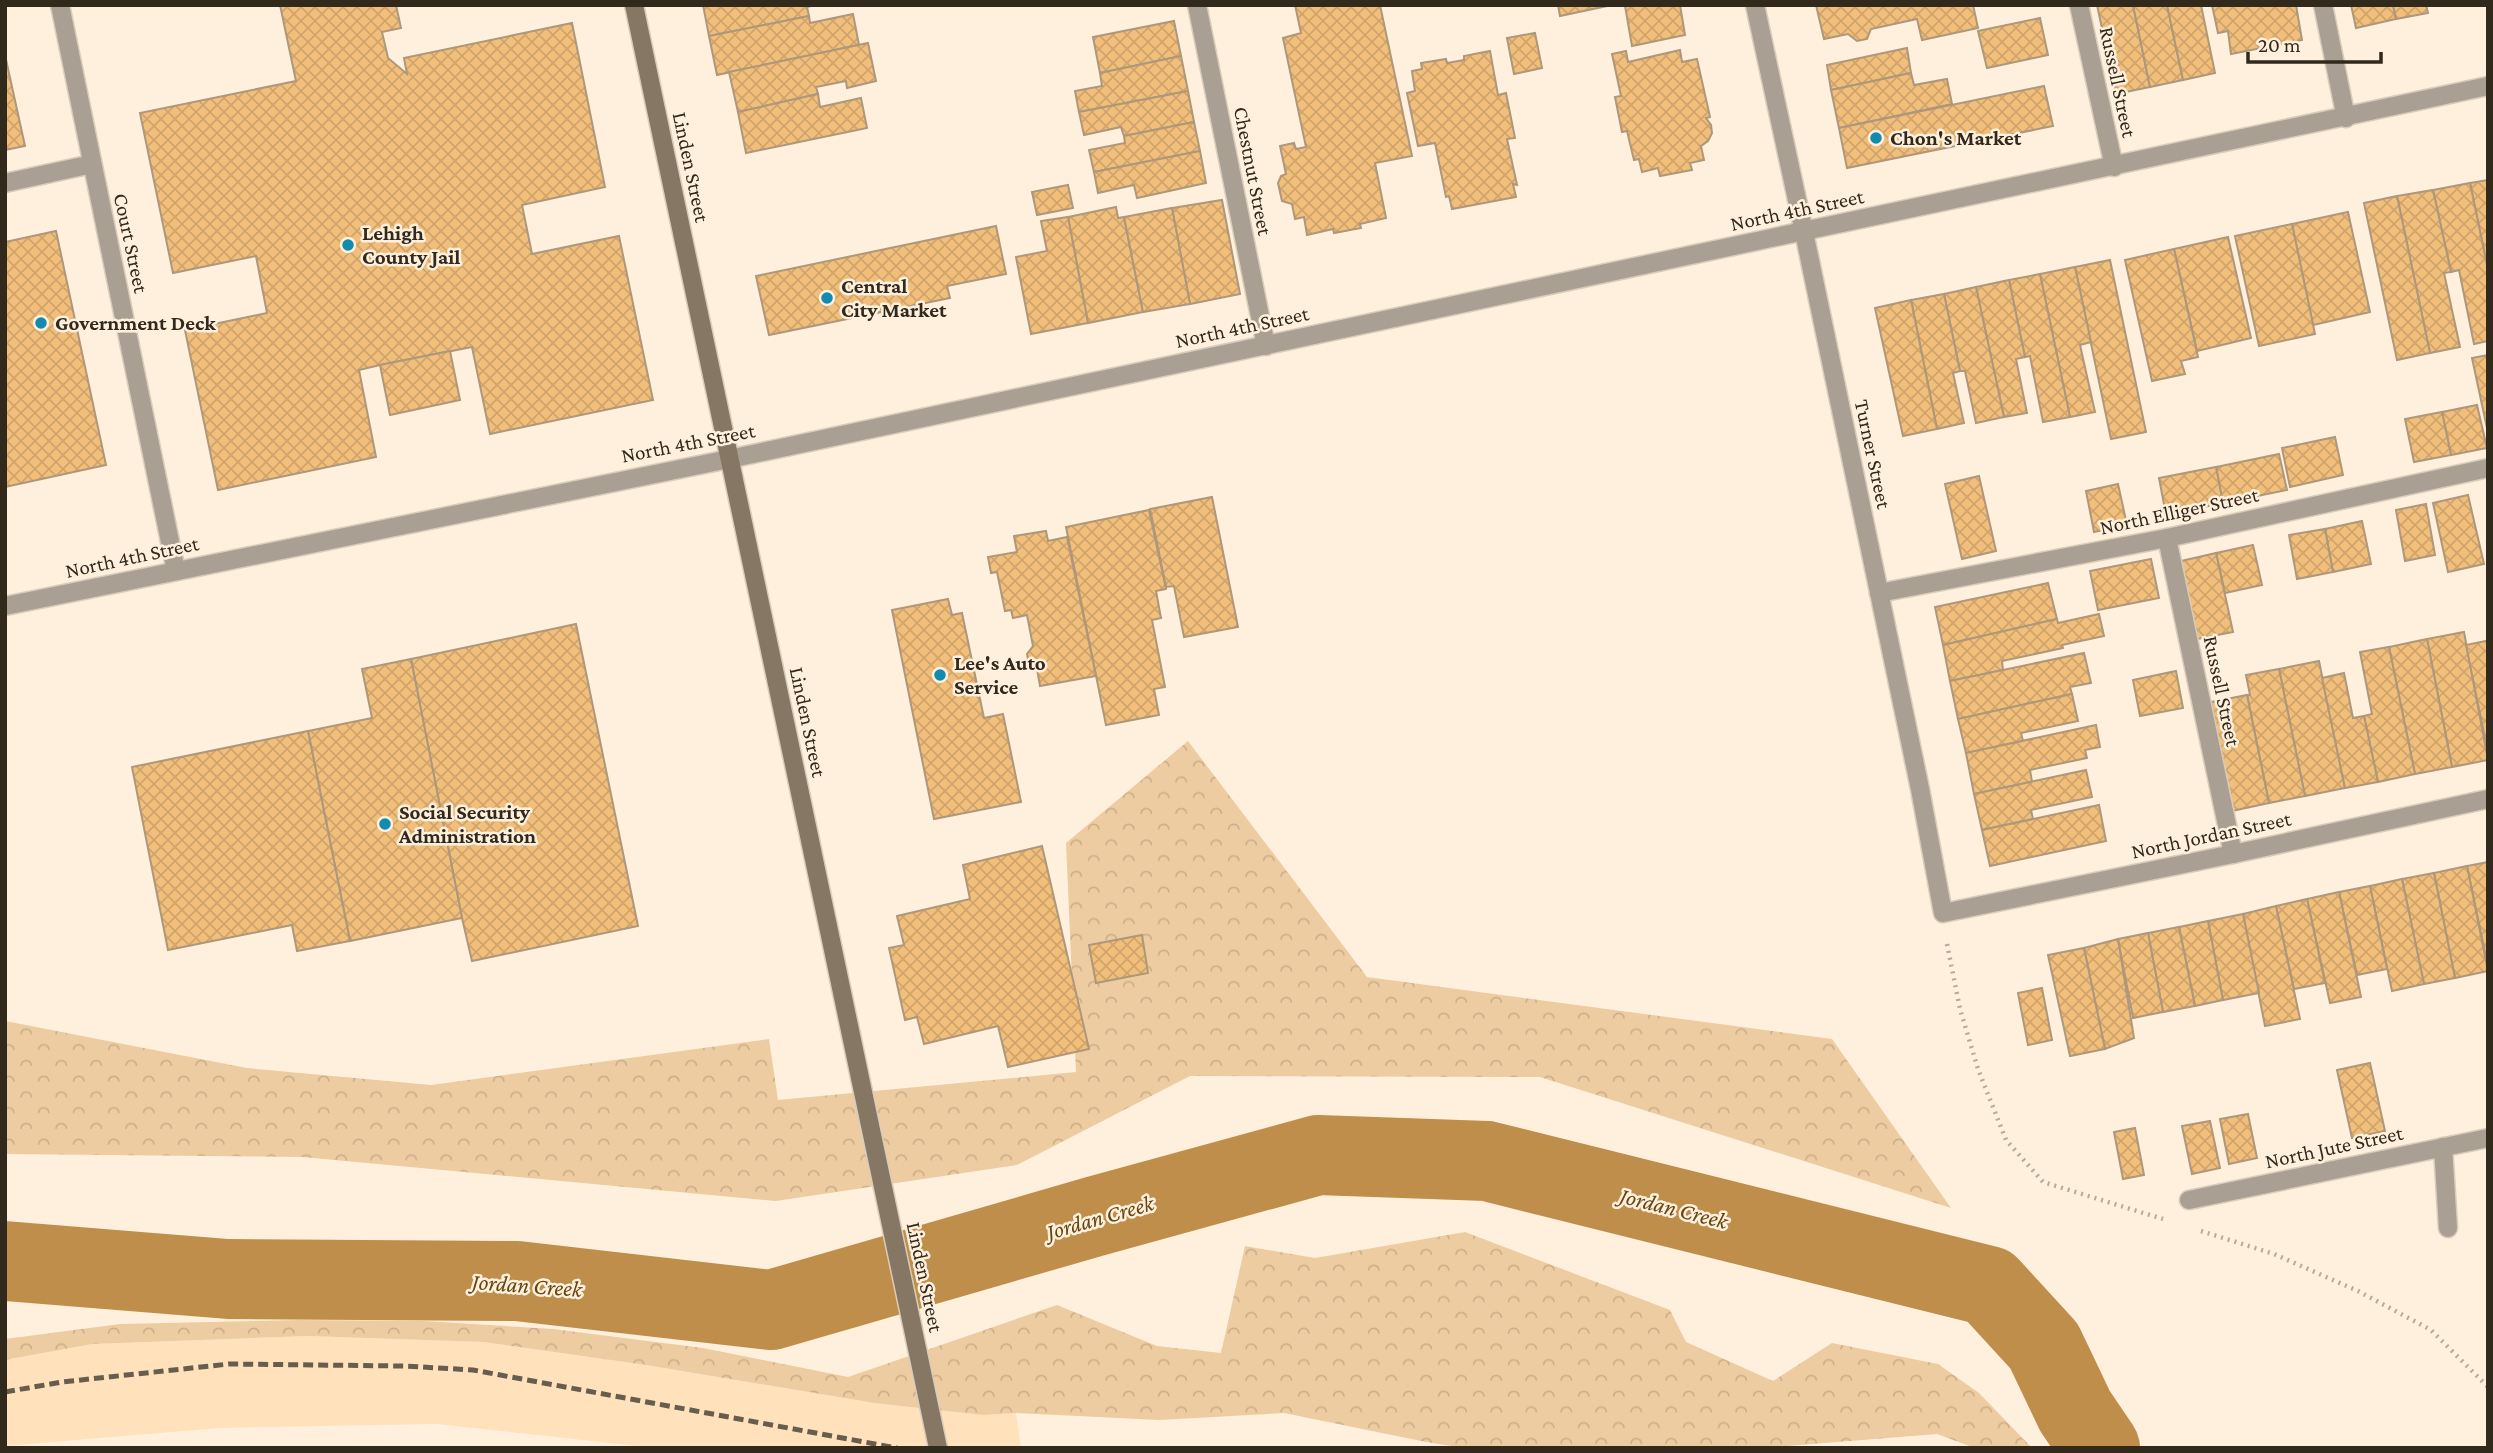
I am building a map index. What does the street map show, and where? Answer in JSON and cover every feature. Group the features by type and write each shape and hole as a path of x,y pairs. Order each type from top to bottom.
{"main road":[{"name":"Linden Street","path":"634,5 938,1448"}],"street":[{"name":"Court Street","path":"60,5 176,571"},
{"name":"Chestnut Street","path":"1197,5 1266,346"},
{"name":"Turner Street","path":"1755,5 1920,789 1943,913"},
{"name":"Russell Street","path":"2078,5 2114,167"},
{"path":"2323,5 2346,118"},
{"name":"North 4th Street","path":"5,606 729,459 2488,86"},
{"path":"5,183 92,164"},
{"name":"North Elliger Street","path":"1879,593 2167,538 2488,468"},
{"name":"Russell Street","path":"2167,538 2234,854"},
{"name":"North Jordan Street","path":"1943,913 2488,799"},
{"name":"North Jute Street","path":"2189,1200 2488,1138"},
{"path":"2443,1147 2448,1228"}],"shaded area":[{"path":"308,1336 483,1342 646,1365 874,1403 983,1415 1016,1413 1021,1448 655,1448 437,1424 220,1428 5,1446 5,1360 92,1344"}],"green space":[{"path":"1188,741 1367,977 1832,1039 1951,1208 1540,1077 1190,1076 1017,1165 776,1201 302,1157 5,1154 5,1021 247,1068 431,1085 769,1039 778,1100 1076,1072 1066,843"},
{"path":"1465,1232 1670,1310 1686,1342 1773,1381 1832,1343 1938,1364 1979,1393 2032,1448 1975,1448 1937,1434 1762,1448 1465,1448 1284,1413 1159,1420 1016,1413 983,1415 874,1403 646,1365 483,1342 308,1336 92,1344 5,1360 5,1339 120,1324 298,1320 424,1321 553,1329 703,1348 848,1377 1057,1305 1157,1346 1221,1353 1245,1246 1315,1258"}],"building":[{"name":"Lehigh County Jail","path":"280,5 396,5 401,28 382,32 388,58 407,74 404,58 572,23 605,187 522,205 532,254 619,236 653,400 490,434 472,347 380,365 359,370 376,457 218,490 185,330 267,313 256,256 173,273 140,113 296,81"},
{"path":"703,5 815,5 807,7 809,16 709,36"},
{"path":"1295,5 1380,5 1412,156 1375,163 1386,218 1360,224 1361,228 1334,233 1333,229 1307,235 1304,217 1295,219 1292,204 1282,201 1278,183 1281,176 1286,174 1280,146 1294,143 1296,149 1306,147 1283,38 1301,33"},
{"path":"1558,5 1612,5 1560,16"},
{"path":"1680,5 1685,35 1632,46 1625,6"},
{"path":"1816,5 1973,5 1978,28 1922,40 1917,19 1871,29 1867,39 1857,41 1848,34 1824,39"},
{"path":"2097,5 2133,5 2150,87 2116,94"},
{"path":"2133,5 2167,5 2183,80 2150,87"},
{"path":"2167,5 2201,5 2215,73 2183,80"},
{"path":"2212,5 2296,5 2302,40 2231,54 2228,31 2218,33"},
{"path":"2351,5 2393,5 2396,19 2356,28"},
{"path":"2393,5 2426,5 2428,13 2396,19"},
{"path":"853,14 859,45 717,75 709,36 809,16 810,23"},
{"path":"2040,18 2048,55 1987,68 1978,31"},
{"path":"1174,21 1181,56 1100,73 1093,37"},
{"path":"1535,33 1542,68 1514,74 1507,38"},
{"path":"868,43 876,81 847,88 846,81 816,87 818,94 738,112 729,72"},
{"path":"1907,48 1911,73 1831,90 1827,65"},
{"path":"1680,50 1682,62 1697,59 1710,117 1706,118 1712,133 1708,141 1701,146 1704,160 1690,163 1692,170 1660,176 1658,168 1642,172 1639,159 1634,160 1627,131 1622,132 1615,97 1621,96 1612,54 1626,51 1628,62"},
{"path":"1490,51 1498,95 1506,93 1515,138 1507,139 1517,185 1513,184 1516,197 1452,209 1449,196 1446,197 1435,143 1418,146 1407,93 1415,91 1412,71 1422,69 1421,63 1446,59 1447,63 1464,60 1464,56"},
{"path":"5,55 25,146 5,150"},
{"path":"1181,56 1188,91 1079,112 1075,91 1102,86 1100,73"},
{"path":"1911,73 1914,85 1947,79 1952,104 1839,128 1831,90"},
{"path":"2044,86 2053,126 1847,168 1839,128"},
{"path":"1188,91 1194,122 1124,136 1121,127 1084,135 1079,112"},
{"path":"818,94 820,107 861,98 867,128 746,153 738,112"},
{"path":"1194,122 1200,151 1094,172 1089,150 1125,143 1124,136"},
{"path":"1200,151 1206,183 1137,198 1134,185 1098,193 1094,172"},
{"path":"2488,180 2488,270 2470,183"},
{"path":"2470,183 2488,270 2488,341 2474,344 2459,270 2451,272 2433,190"},
{"path":"1068,185 1073,208 1037,215 1032,192"},
{"path":"2433,190 2451,272 2444,273 2460,347 2430,353 2397,196"},
{"path":"2397,196 2430,353 2397,360 2364,203"},
{"path":"1222,200 1240,294 1190,304 1172,208"},
{"path":"1116,207 1118,218 1124,217 1143,312 1088,323 1068,217"},
{"path":"1172,208 1190,304 1143,312 1124,217"},
{"path":"2348,212 2370,312 2313,325 2292,224"},
{"path":"1068,217 1088,323 1031,334 1016,257 1047,251 1041,221"},
{"path":"2292,224 2315,334 2259,346 2235,236"},
{"path":"996,226 1006,274 947,286 950,298 769,335 756,276"},
{"name":"Government Deck","path":"56,231 106,465 5,487 5,242"},
{"path":"2228,237 2251,338 2197,351 2174,249"},
{"path":"2174,249 2198,357 2181,361 2185,374 2152,381 2125,260"},
{"path":"2110,260 2146,432 2111,439 2075,267"},
{"path":"2075,267 2091,342 2080,345 2095,412 2070,417 2040,274"},
{"path":"2040,274 2070,417 2043,422 2030,356 2025,357 2009,280"},
{"path":"2009,280 2025,357 2016,359 2027,413 2004,417 1976,287"},
{"path":"1976,287 2004,417 1976,423 1965,371 1960,371 1944,294"},
{"path":"1944,294 1960,371 1953,373 1964,423 1937,429 1911,300"},
{"path":"1911,300 1937,429 1903,436 1875,308"},
{"path":"450,351 460,400 390,415 380,365"},
{"path":"2488,355 2488,433 2472,358"},
{"path":"2477,405 2487,448 2451,455 2442,412"},
{"path":"2442,412 2451,455 2414,462 2405,419"},
{"path":"2335,437 2343,475 2290,487 2282,448"},
{"path":"2279,454 2287,490 2223,503 2216,467"},
{"path":"2216,467 2223,503 2166,515 2159,478"},
{"path":"1979,476 1996,551 1962,559 1945,484"},
{"path":"2118,484 2127,525 2094,532 2086,491"},
{"path":"2468,495 2484,564 2448,572 2433,503"},
{"path":"1212,497 1238,627 1184,637 1174,586 1166,587 1150,509"},
{"path":"2426,504 2435,555 2405,561 2396,510"},
{"path":"1149,510 1166,589 1156,591 1161,618 1152,620 1165,687 1154,689 1159,715 1106,725 1066,527"},
{"path":"2362,521 2371,564 2333,572 2325,529"},
{"path":"2325,529 2333,572 2297,579 2289,535"},
{"path":"1046,531 1048,541 1067,537 1096,676 1040,686 1037,669 1029,665 1027,654 1033,646 1027,615 1013,618 1011,610 1005,611 997,572 991,573 988,557 1017,552 1014,536"},
{"path":"2253,545 2262,585 2225,593 2216,553"},
{"path":"2216,553 2233,632 2197,639 2181,561"},
{"path":"2151,559 2159,598 2098,610 2090,571"},
{"path":"2048,583 2057,619 1943,645 1935,607"},
{"name":"Lee's Auto Service","path":"948,599 952,615 962,613 984,718 1003,714 1021,802 934,819 892,610"},
{"path":"2099,614 2104,636 2002,661 2003,670 1950,681 1943,645 2057,619 2058,623"},
{"path":"576,624 638,926 472,961 411,659"},
{"path":"2464,632 2488,760 2452,767 2427,639"},
{"path":"2427,639 2452,767 2415,774 2389,647"},
{"path":"2486,641 2488,647 2488,753 2466,645"},
{"path":"2389,647 2415,774 2378,782 2364,716 2372,714 2360,652"},
{"path":"2084,653 2091,683 2070,687 2072,694 1958,719 1950,681"},
{"name":"Social Security Administration","path":"411,659 462,918 350,941 308,731 372,718 362,669"},
{"path":"2319,661 2345,788 2305,796 2279,669"},
{"path":"2279,669 2305,796 2269,803 2247,695 2250,695 2246,675"},
{"path":"2176,671 2183,708 2140,716 2133,680"},
{"path":"2344,673 2353,718 2364,716 2378,782 2345,788 2322,678"},
{"path":"2072,694 2078,721 2021,733 2023,741 1966,753 1958,719"},
{"path":"2247,695 2269,803 2232,811 2211,702"},
{"path":"2096,725 2100,747 2085,750 2087,758 2030,770 2032,782 1974,794 1966,753"},
{"path":"308,731 350,941 297,951 292,925 168,950 132,767"},
{"path":"2086,770 2092,797 2031,810 2033,819 1982,830 1974,794"},
{"path":"2099,805 2106,841 1990,866 1982,830"},
{"path":"1042,846 1089,1049 1008,1067 998,1026 924,1044 917,1017 905,1020 889,948 904,945 897,916 970,899 963,865"},
{"path":"2488,862 2488,967 2467,866"},
{"path":"2467,866 2488,971 2455,978 2434,873"},
{"path":"2434,873 2455,978 2424,984 2402,879"},
{"path":"2402,879 2424,984 2392,991 2370,886"},
{"path":"2370,886 2387,969 2357,975 2339,892"},
{"path":"2339,892 2361,997 2330,1003 2307,899"},
{"path":"2307,899 2325,983 2294,989 2276,906"},
{"path":"2276,906 2300,1019 2265,1026 2243,914"},
{"path":"2243,914 2259,993 2223,1000 2208,921"},
{"path":"2208,921 2223,1000 2195,1006 2179,927"},
{"path":"2179,927 2195,1006 2163,1012 2148,933"},
{"path":"2148,933 2163,1012 2133,1018 2118,939"},
{"path":"1142,935 1148,973 1096,983 1089,945"},
{"path":"2118,939 2134,1038 2105,1049 2084,948"},
{"path":"2084,948 2105,1049 2070,1056 2048,955"},
{"path":"2042,988 2052,1040 2028,1045 2018,993"},
{"path":"2370,1063 2385,1131 2352,1138 2337,1070"},
{"path":"2248,1114 2257,1158 2229,1164 2220,1119"},
{"path":"2210,1121 2220,1168 2192,1174 2182,1126"},
{"path":"2135,1128 2144,1175 2123,1179 2114,1132"}],"waterway":[{"name":"Jordan Creek","path":"5,1261 228,1279 517,1281 771,1310 1318,1155 1487,1161 1989,1286 2044,1346 2075,1411 2100,1448"}],"railway":[{"path":"5,1392 62,1382 229,1364 404,1366 473,1370 897,1448"}],"place":[{"name":"Chon's Market","path":"1876,138"},
{"name":"Lehigh County Jail","path":"348,245"},
{"name":"Central City Market","path":"827,298"},
{"name":"Government Deck","path":"41,323"},
{"name":"Lee's Auto Service","path":"940,675"},
{"name":"Social Security Administration","path":"385,824"}]}
